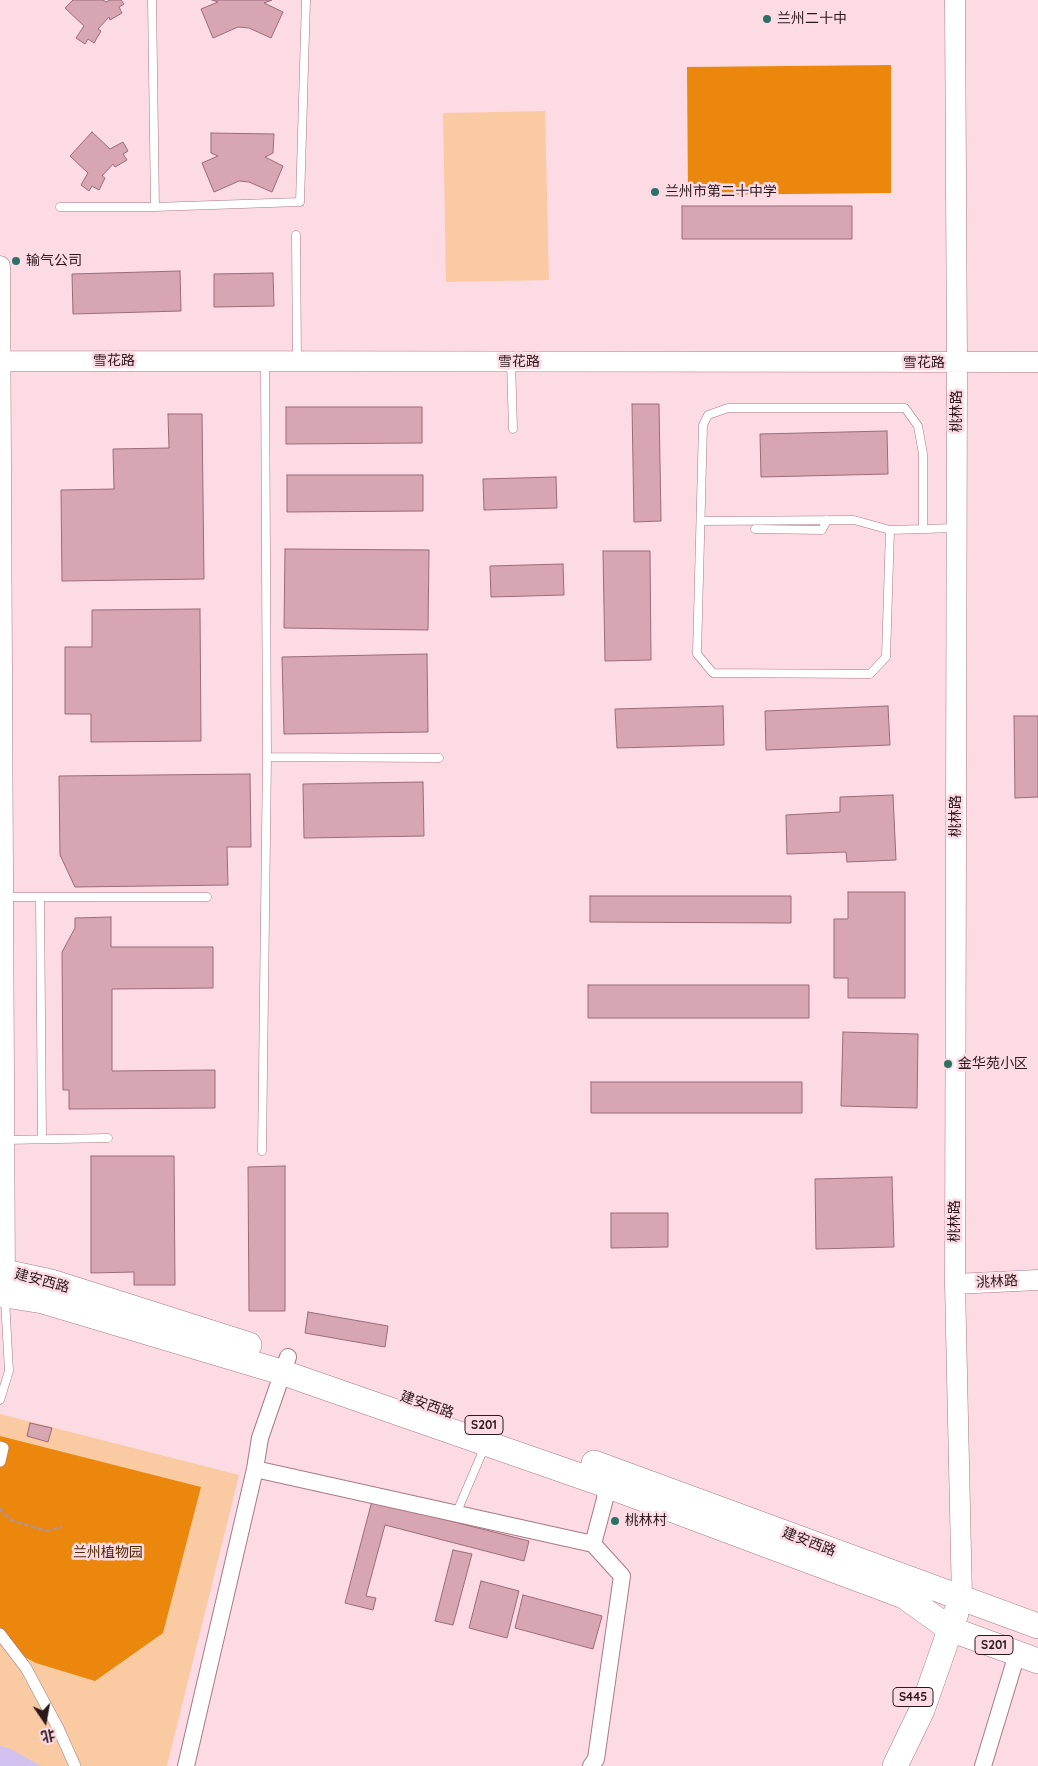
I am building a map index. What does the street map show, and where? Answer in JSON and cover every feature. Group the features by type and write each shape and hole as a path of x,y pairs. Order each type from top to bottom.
{"main road":[{"name":"建安西路","path":"2,1283 43,1301 285,1364 638,1478 962,1599"},
{"name":"建安西路","path":"285,1364 486,1443 606,1485 904,1596 950,1629"},
{"name":"S201","path":"962,1599 1038,1626"},
{"name":"桃林路","path":"950,1629 962,1599"},
{"name":"S201","path":"950,1629 1028,1657"},
{"name":"S445","path":"877,1766 950,1629"},
{"name":"S445","path":"895,1766 922,1710 950,1629"}],"street":[{"name":"桃林路","path":"955,0 957,363 955,1284 962,1599"},
{"path":"0,266 4,1140 2,1283"},
{"name":"雪花路","path":"0,361 1038,362"},
{"name":"洮林路","path":"955,1284 1038,1280"},
{"path":"186,1766 255,1469 260,1438 285,1364"},
{"path":"0,1447 3,1448 0,1461"},
{"path":"255,1469 592,1544 622,1576 596,1759 591,1766"},
{"path":"592,1544 605,1499 606,1485"},
{"path":"0,1634 26,1668 58,1728 75,1766"},
{"path":"983,1766 1028,1657"}],"lane":[{"path":"152,0 155,207"},
{"path":"60,207 155,207 300,202 306,0"},
{"path":"296,235 297,362"},
{"path":"262,1150 267,757 265,362"},
{"path":"511,362 513,429"},
{"path":"890,530 886,657 870,674 713,673 697,654 703,425 708,416 728,408 905,408 918,426 920,435 924,529"},
{"path":"756,529 822,530 828,520"},
{"path":"701,521 854,520 890,530 956,528"},
{"path":"267,757 439,758"},
{"path":"3,897 207,897"},
{"path":"40,897 42,1139"},
{"path":"4,1140 108,1138"},
{"path":"0,1400 9,1371 2,1283"},
{"path":"456,1514 486,1443"}],"path":[{"path":"0,1508 11,1520 46,1531 62,1527"}],"green space":[{"path":"891,65 891,193 688,195 687,67"},
{"path":"545,111 549,280 446,282 443,113"},
{"name":"兰州植物园","path":"0,1414 239,1475 167,1766 0,1766"},
{"path":"0,1436 201,1487 163,1633 95,1681 36,1663 0,1644"}],"shaded area":[{"path":"0,1746 11,1749 41,1766 0,1766"}],"building":[{"path":"73,0 103,0 106,2 121,0 124,4 119,7 122,13 110,20 109,17 98,29 101,31 94,43 88,39 85,44 76,38 84,26 65,8"},
{"path":"212,0 272,0 264,3 283,12 271,38 249,28 238,27 213,38 201,9 218,2"},
{"path":"92,132 110,149 123,142 128,151 123,154 127,160 115,167 113,164 102,176 105,178 99,190 92,186 89,191 81,185 88,173 70,156"},
{"path":"211,133 274,134 273,153 265,157 283,166 272,192 249,182 239,181 214,192 202,163 218,156 211,153"},
{"path":"682,206 852,206 852,239 682,239"},
{"path":"180,271 181,311 73,314 72,274"},
{"path":"273,273 274,306 214,307 214,274"},
{"path":"632,404 659,404 661,521 634,522"},
{"path":"286,407 422,407 422,443 286,444"},
{"path":"168,414 202,414 204,579 62,581 61,490 114,489 113,449 169,448"},
{"path":"887,431 888,474 761,477 760,434"},
{"path":"287,475 423,475 423,511 287,512"},
{"path":"556,477 557,508 484,510 483,479"},
{"path":"285,549 429,550 428,630 284,628"},
{"path":"603,551 650,551 651,660 605,661"},
{"path":"563,564 564,595 491,597 490,566"},
{"path":"200,609 201,741 91,742 91,714 65,714 65,647 92,647 92,610"},
{"path":"427,654 428,732 284,734 282,657"},
{"path":"723,706 724,745 617,748 615,709"},
{"path":"888,706 890,745 766,750 765,711"},
{"path":"1014,716 1038,716 1038,797 1015,798"},
{"path":"250,774 251,847 227,847 228,885 75,887 60,855 59,776"},
{"path":"423,782 424,836 304,838 303,784"},
{"path":"893,795 896,860 847,862 846,852 787,854 786,815 840,812 840,797"},
{"path":"848,892 905,892 905,998 848,998 848,978 834,978 834,919 848,919"},
{"path":"590,896 791,896 791,923 590,922"},
{"path":"111,917 111,947 213,947 213,988 112,989 112,1071 215,1070 215,1108 69,1109 69,1090 63,1090 62,952 75,928 75,918"},
{"path":"588,985 809,985 809,1018 588,1018"},
{"path":"843,1032 918,1034 917,1108 841,1106"},
{"path":"591,1082 802,1082 802,1113 591,1113"},
{"path":"91,1156 174,1156 175,1285 134,1285 134,1272 91,1273"},
{"path":"285,1166 285,1311 249,1311 248,1167"},
{"path":"892,1177 894,1247 816,1249 815,1179"},
{"path":"611,1213 668,1213 668,1247 611,1248"},
{"path":"308,1312 388,1326 385,1347 305,1333"},
{"path":"30,1423 52,1428 48,1442 27,1436"},
{"path":"372,1501 529,1541 524,1561 385,1525 366,1596 376,1598 373,1610 345,1603"},
{"path":"453,1550 472,1554 453,1625 435,1621"},
{"path":"481,1581 519,1591 507,1638 469,1628"},
{"path":"523,1595 602,1616 593,1649 515,1628"}],"place":[{"name":"兰州二十中","path":"767,19"},
{"name":"兰州市第二十中学","path":"655,192"},
{"name":"输气公司","path":"16,261"},
{"name":"金华苑小区","path":"948,1064"},
{"name":"桃林村","path":"615,1521"}]}
